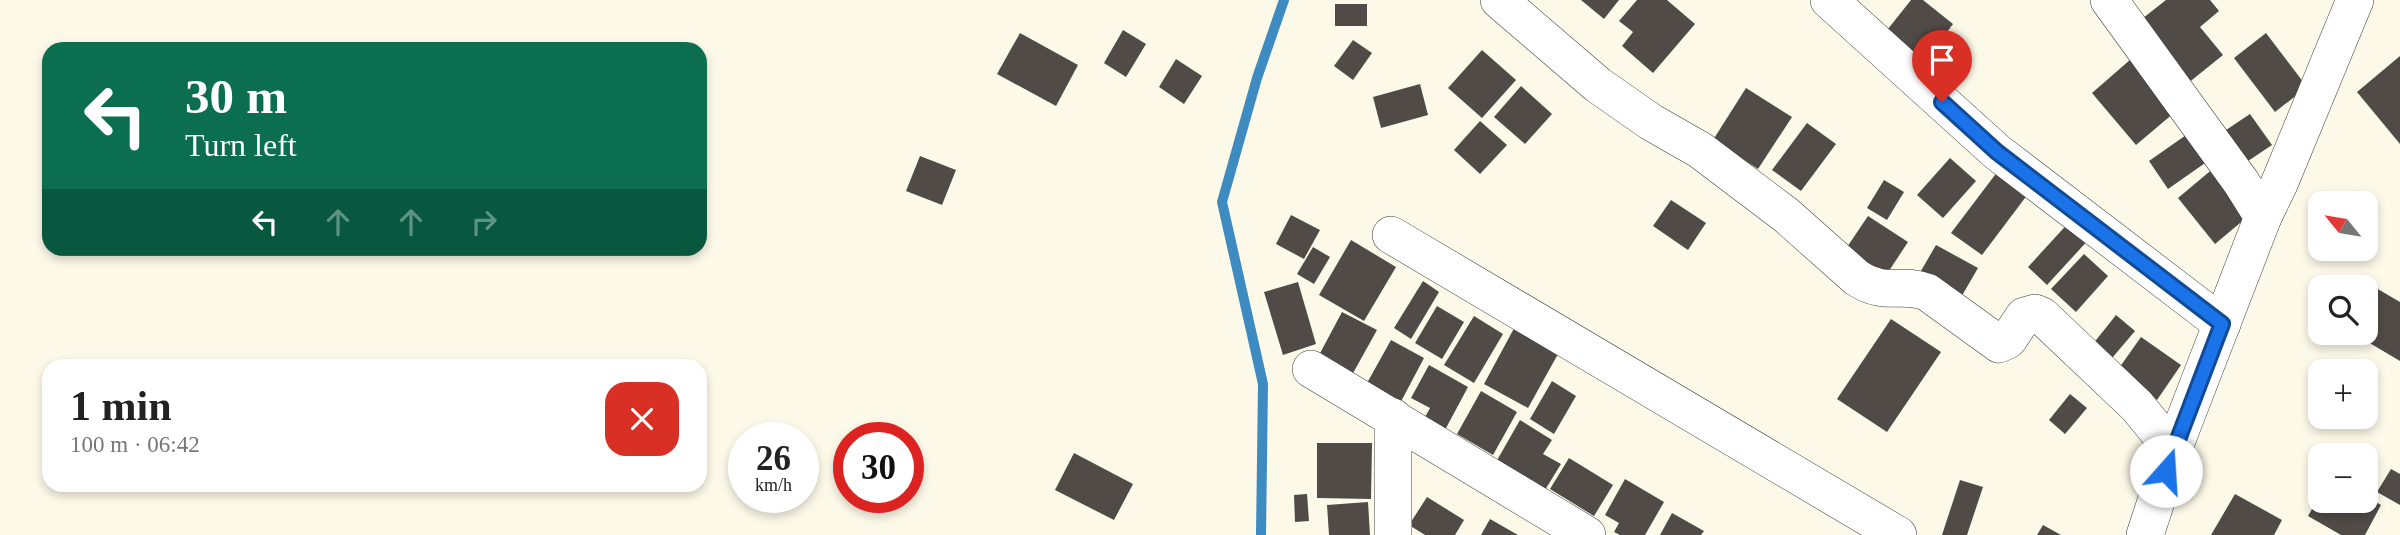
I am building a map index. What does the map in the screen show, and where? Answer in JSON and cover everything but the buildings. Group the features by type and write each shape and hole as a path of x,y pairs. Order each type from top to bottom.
{"street":[{"path":"1499,0 1598,85 1651,122 1700,150 1786,215 1869,286 1879,289 1917,288 1927,292 1999,344 2008,340 2024,316 2035,313 2042,316 2137,406 2173,450"},
{"path":"1829,0 1997,152 2222,324"},
{"path":"2109,0 2233,171 2263,217"},
{"path":"2146,535 2173,450 2263,217 2355,0"},
{"path":"1391,236 1898,535"},
{"path":"1311,369 1587,535"},
{"path":"1393,417 1393,535"}],"waterway":[{"path":"1261,535 1263,384 1222,202 1257,78 1284,0"}],"route":[{"path":"1942,102 1997,152 2222,324 2166,471"}]}
